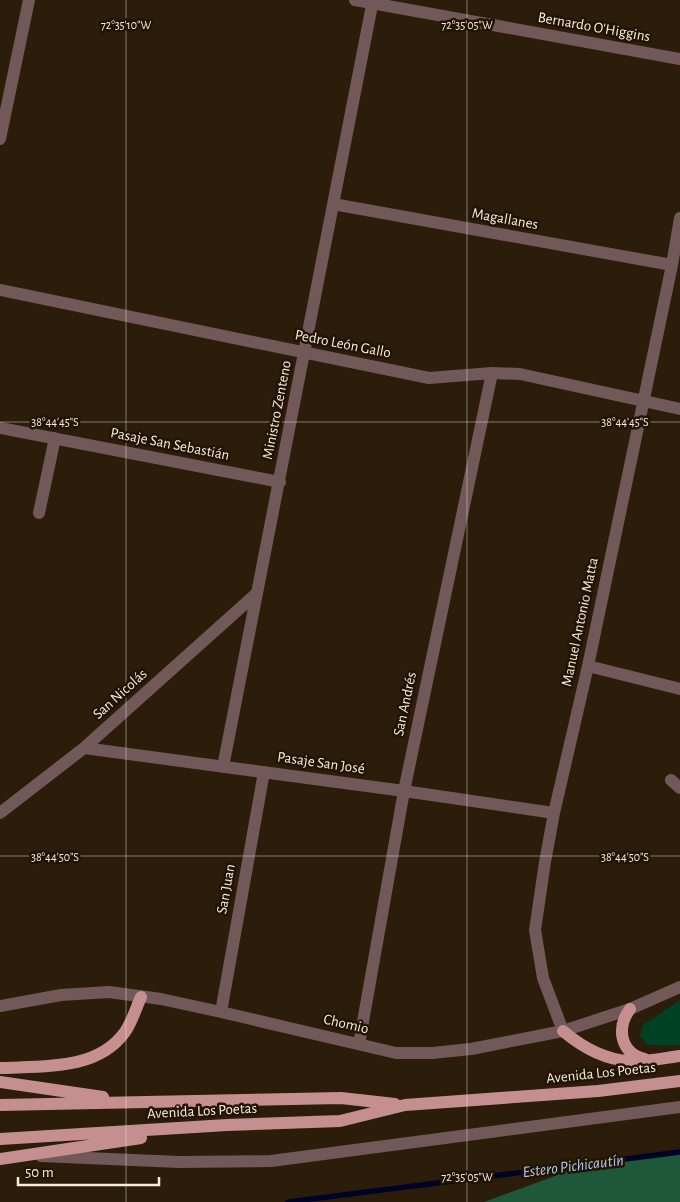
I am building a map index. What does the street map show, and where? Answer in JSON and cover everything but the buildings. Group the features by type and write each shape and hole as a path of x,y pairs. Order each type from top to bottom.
{"main road":[{"path":"0,1068 74,1063 101,1053 126,1031 141,996"},
{"path":"630,1009 622,1024 623,1040 627,1048 634,1054 650,1060"},
{"path":"563,1031 576,1042 603,1055 630,1061 680,1056"},
{"name":"Avenida Los Poetas","path":"0,1139 227,1125 340,1121 405,1105 598,1091 680,1080"},
{"path":"0,1082 65,1093 137,1101"},
{"name":"Avenida Los Poetas","path":"0,1105 341,1098 405,1105"},
{"path":"0,1159 227,1125"}],"street":[{"path":"0,139 29,0"},
{"name":"Bernardo O'Higgins","path":"355,0 680,59"},
{"name":"Ministro Zenteno","path":"223,767 373,2"},
{"name":"Magallanes","path":"333,204 672,265"},
{"name":"Manuel Antonio Matta","path":"563,1031 543,978 535,930 554,813 588,666 672,265 680,218"},
{"name":"Pedro León Gallo","path":"0,290 429,378 492,373 520,374 680,409"},
{"name":"San Andrés","path":"359,1044 404,791 492,373"},
{"name":"Pasaje San Sebastián","path":"0,428 280,482"},
{"path":"39,513 54,438"},
{"name":"San Nicolás","path":"0,813 84,748 257,593"},
{"path":"588,666 680,689"},
{"name":"Pasaje San José","path":"84,748 554,813"},
{"name":"San Juan","path":"221,1012 264,772"},
{"name":"Chomio","path":"0,1006 61,995 109,992 141,996 221,1012 396,1053 432,1053 471,1049 563,1031 630,1009 680,987"},
{"path":"24,1155 178,1162 271,1161 680,1107"}],"green space":[{"path":"680,1000 680,1045 648,1045 640,1036 643,1025"},
{"path":"680,1152 680,1202 484,1202 585,1165"}],"waterway":[{"name":"Estero Pichicautín","path":"288,1202 680,1152"}]}
